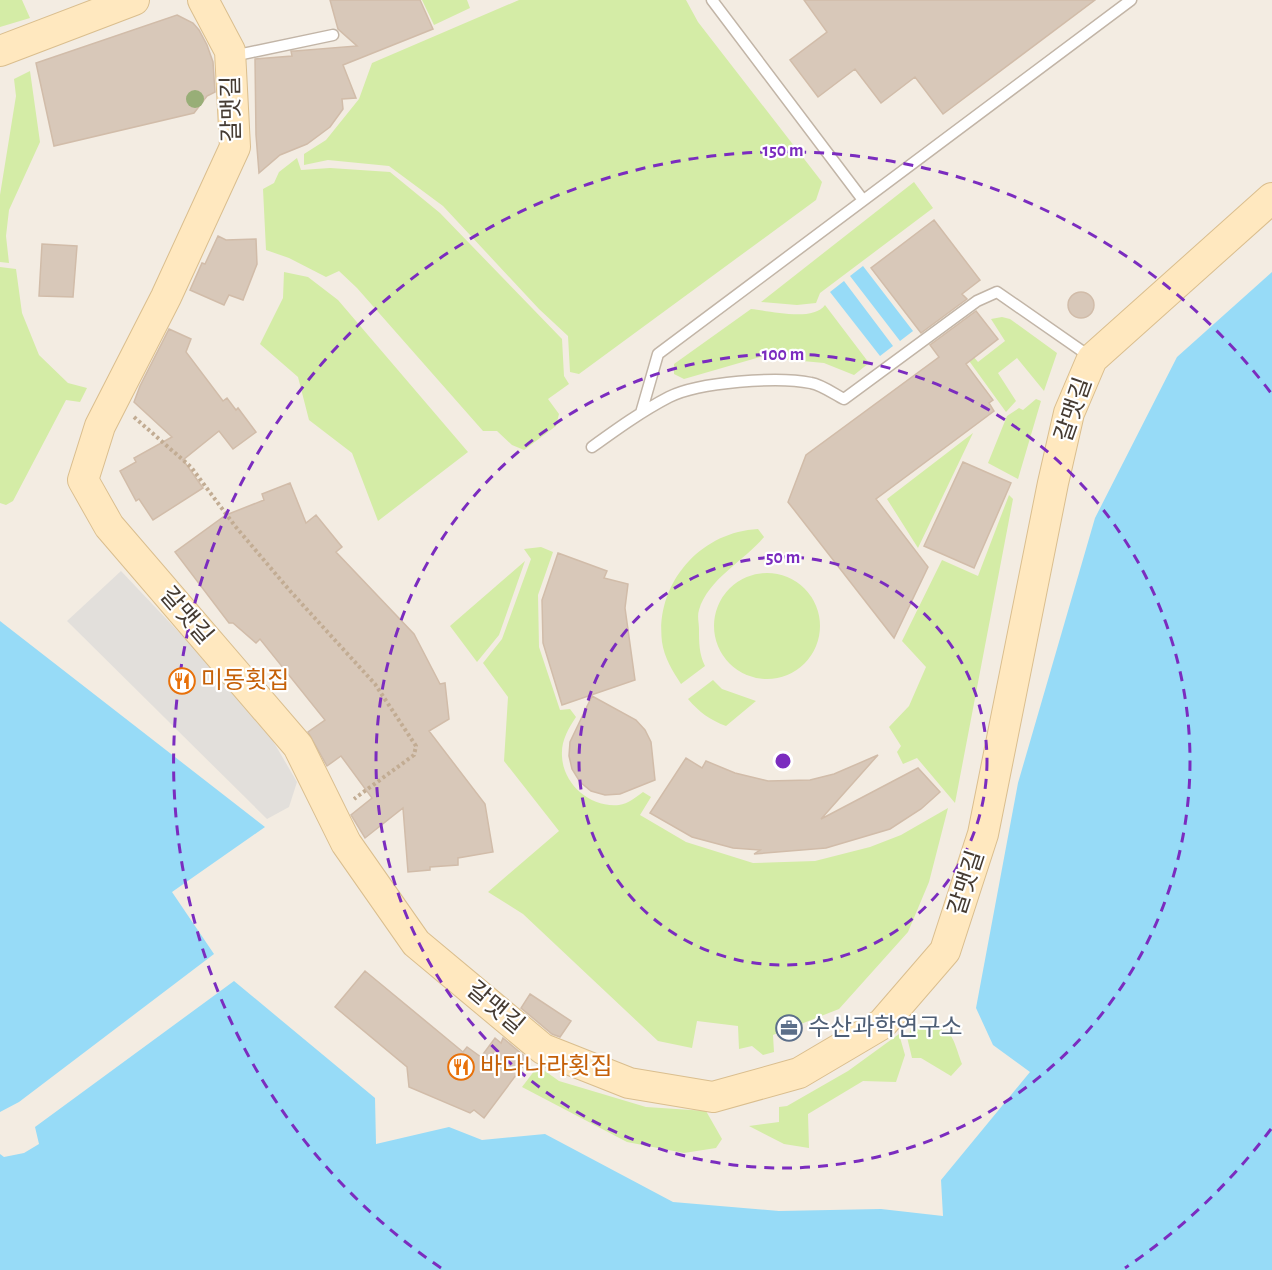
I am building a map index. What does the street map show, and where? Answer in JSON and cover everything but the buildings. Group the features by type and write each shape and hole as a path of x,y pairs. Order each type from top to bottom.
{"street":[{"path":"0,51 134,0"},
{"name":"갈맷길","path":"203,0 230,51 235,147 166,297 100,426 83,480 108,526 298,746 346,843 416,943 543,1048 628,1083 713,1097 799,1073 882,1024 945,951 980,845 1069,413 1092,359 1272,198"}],"lane":[{"path":"712,0 863,200"},
{"path":"641,413 658,354 1131,0"},
{"path":"230,56 333,35"},
{"path":"592,447 623,424 672,396 717,384 763,380 812,383 844,399 977,301 997,292 1092,359"}],"path":[{"path":"114,399 191,467 291,592 375,684 416,746 414,755 332,816"}],"green space":[{"path":"0,0 22,0 30,18 0,27"},
{"path":"422,0 467,0 470,8 434,25"},
{"path":"519,0 686,0 698,22 822,182 816,200 579,374 570,372 568,336 539,309 443,206 389,166 328,160 304,165 304,154 326,140 359,99 372,63"},
{"path":"30,71 40,142 9,210 6,236 9,263 0,262 0,195 16,96 14,79"},
{"path":"297,158 301,170 330,168 390,172 440,213 562,339 564,376 569,384 548,399 559,414 556,426 524,450 512,445 497,431 483,431 357,288 339,271 326,277 289,258 266,250 263,189 274,183 279,172"},
{"path":"914,182 933,208 820,293 816,303 797,305 761,302"},
{"path":"0,267 16,269 22,313 39,355 68,383 87,388 80,402 66,400 13,501 6,505 0,503"},
{"path":"284,272 308,277 338,300 468,452 378,521 352,453 309,420 298,377 260,344 283,298"},
{"path":"825,305 869,363 854,375 824,363 760,357 684,379 674,374 674,364 751,309 802,314 819,310"},
{"path":"1002,317 1010,319 1057,353 1044,391 1017,358 998,373 1016,401 1006,412 959,347 963,344 978,362 1005,341 991,319"},
{"path":"1036,399 1041,401 1018,479 988,463 1007,416 1019,408 1023,410"},
{"path":"973,433 918,548 887,499"},
{"path":"1009,495 1013,499 955,803 917,758 903,764 897,752 901,746 889,727 909,706 926,667 902,641 942,560 978,576"},
{"path":"758,529 764,537 718,580 704,599 698,617 700,648 705,666 681,684 667,659 662,642 662,621 666,601 674,582 685,565 717,540 737,532"},
{"path":"541,547 553,552 538,595 539,647 560,710 570,709 576,717 564,740 562,756 567,776 573,785 588,798 598,803 619,805 629,802 643,792 651,797 640,815 686,842 753,863 815,861 870,847 901,835 948,808 929,882 908,932 839,1009 773,1035 774,1052 763,1055 752,1046 739,1049 738,1026 697,1021 692,1048 658,1041 523,914 488,892 559,831 504,761 508,697 483,663 502,639 531,559 524,549"},
{"path":"525,561 499,635 477,662 450,626"},
{"path":"767,573 787,577 805,588 816,606 820,626 816,646 805,664 787,675 767,679 747,675 729,664 718,646 714,626 718,606 729,588 747,577"},
{"path":"713,680 722,689 756,701 726,726 715,721 701,712 688,699"},
{"path":"913,1026 936,1028 948,1032 962,1064 951,1076 921,1058 912,1058 907,1037"},
{"path":"899,1034 905,1055 896,1082 863,1081 808,1114 809,1148 784,1144 749,1126 779,1122 779,1107 787,1106 848,1071"},
{"path":"538,1066 559,1081 646,1107 706,1111 722,1139 716,1148 684,1153 627,1142 522,1087"}],"shaded area":[{"path":"121,571 259,717 297,782 289,807 267,819 67,621"}],"water":[{"path":"863,266 913,331 900,341 850,276"},
{"path":"1272,272 1272,1270 0,1270 0,1154 4,1157 24,1153 39,1144 35,1127 234,981 375,1098 376,1144 449,1127 482,1140 545,1134 673,1202 779,1211 881,1209 943,1216 941,1180 1030,1072 993,1045 976,1008 1018,783 1095,518 1177,357"},
{"path":"844,281 893,346 880,356 830,292"},
{"path":"0,621 265,827 172,892 214,954 19,1102 0,1112"}],"place":[{"name":"미동횟집","path":"182,681"},
{"name":"수산과학연구소","path":"789,1028"},
{"name":"바다나라횟집","path":"461,1067"}]}
